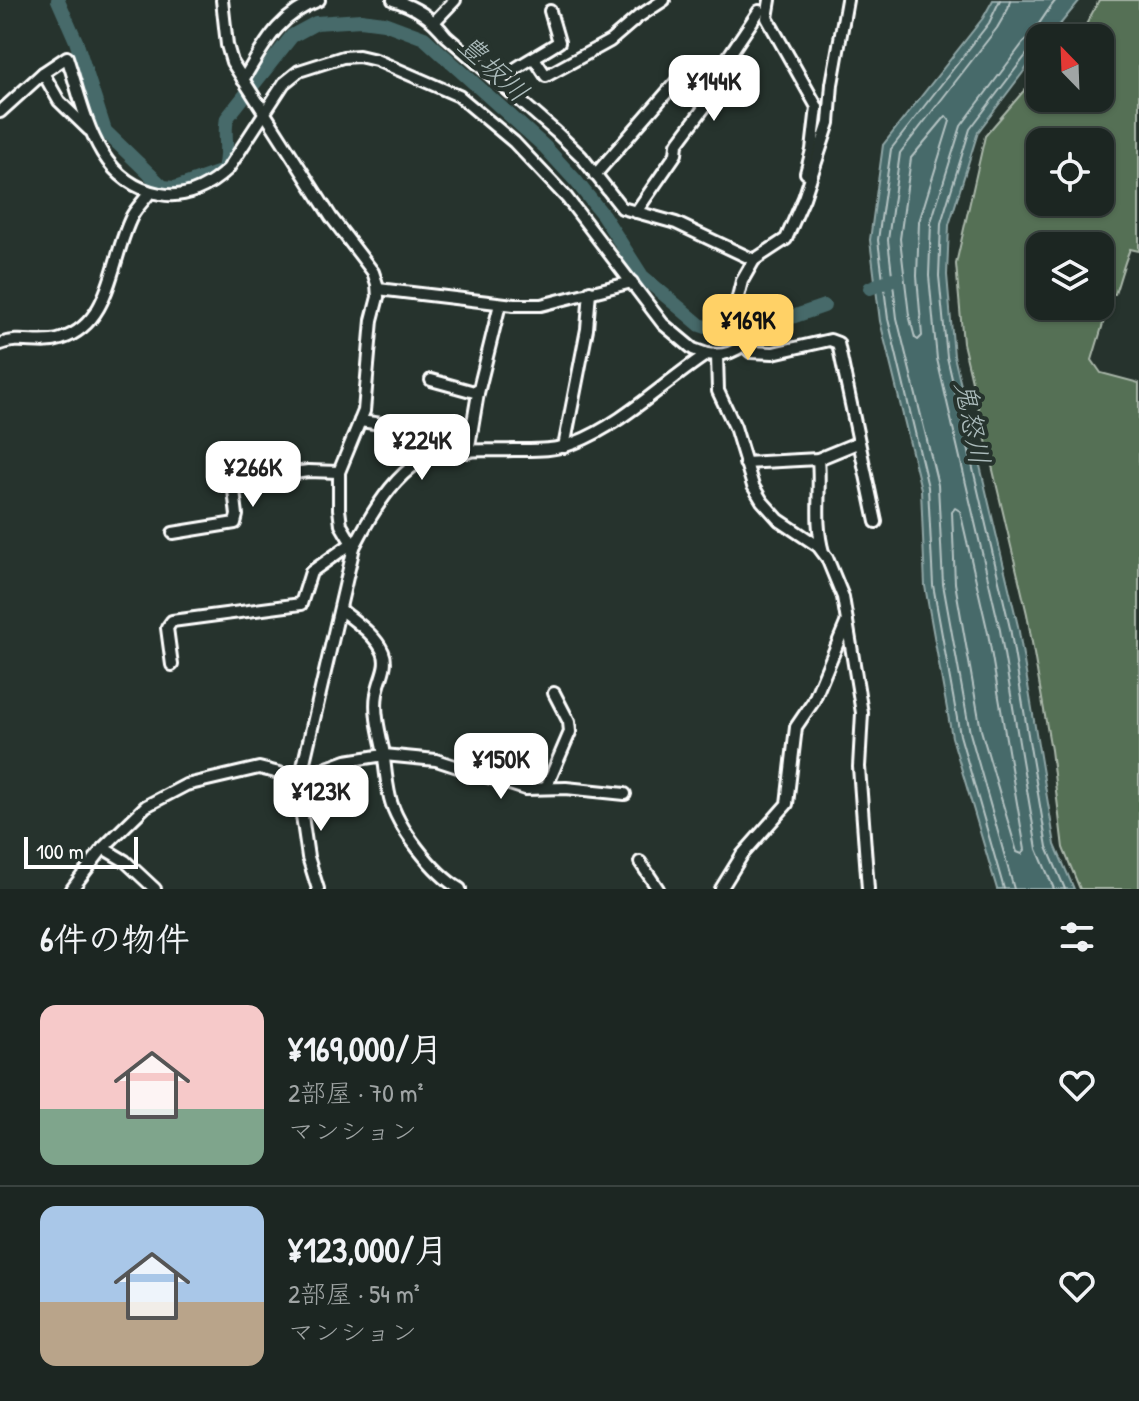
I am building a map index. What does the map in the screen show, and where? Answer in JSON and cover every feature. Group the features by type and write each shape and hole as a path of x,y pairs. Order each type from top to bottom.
{"street":[{"path":"222,0 227,45 244,82 331,217 373,272 378,289 372,320 366,399 339,472 341,525 353,545"},
{"path":"244,82 275,29 301,7 319,0"},
{"path":"393,0 413,6 434,22 556,132 622,208 676,223 754,260"},
{"path":"434,22 455,0"},
{"path":"534,58 546,76 610,41 664,0"},
{"path":"770,0 767,18 817,107 812,150 802,188 804,198"},
{"path":"847,0 832,84 829,123 804,198 786,239 754,260 742,281 738,297 743,342 751,352 773,353 835,340 838,343 876,522"},
{"path":"499,81 515,67 559,42 550,11"},
{"path":"636,212 676,154 677,144 718,86 722,66 759,11"},
{"path":"0,112 43,73 67,57 92,134 113,170 150,192 183,194 216,180 238,157 284,83 299,71 343,57 359,56 376,60 459,96 543,170 674,335 693,349 712,354 735,351 743,342"},
{"path":"595,175 689,67 693,66 718,86"},
{"path":"43,73 59,101 92,134"},
{"path":"0,344 12,339 60,340 82,329 102,303 132,215 150,192"},
{"path":"378,289 500,304 541,305 632,282"},
{"path":"564,447 587,329 590,291"},
{"path":"468,452 478,393 500,304"},
{"path":"318,889 308,857 300,804 300,778 353,545 374,511 402,477 421,461 443,452 564,447 591,436 712,354"},
{"path":"712,354 718,391 735,427 745,463 762,501 779,520 824,553"},
{"path":"431,380 478,393"},
{"path":"360,421 439,432"},
{"path":"745,463 818,459 857,443"},
{"path":"818,459 820,481 816,515 824,553 843,597 862,713 859,767 868,889"},
{"path":"173,533 235,523 233,482 308,471 339,472"},
{"path":"172,665 167,628 172,621 301,604 311,572 353,545"},
{"path":"340,609 372,636 382,650 385,661 376,694 389,797 397,817 447,885 460,889"},
{"path":"721,889 742,855 787,804 796,727 813,702 848,620"},
{"path":"546,788 570,732 569,722 554,693"},
{"path":"72,889 103,848 146,806 186,785 259,768 300,778 346,761 384,755 436,760 525,789 625,794"},
{"path":"103,848 125,861 155,889"},
{"path":"640,862 658,889"}],"green space":[{"path":"1099,0 1139,0 1139,251 1130,249 1114,294 1114,232 1026,232 1026,320 1104,320 1092,360 1101,373 1139,383 1139,889 1080,889 1063,848 1051,750 1027,614 963,343 956,264 985,136 1026,88 1026,112 1114,112 1114,24 1086,24"}],"water":[{"path":"993,0 1080,0 1060,24 1026,24 1026,69 978,132 949,225 947,275 954,356 1018,626 1055,845 1074,889 997,889 952,737 925,586 921,489 880,321 870,240 883,145 983,18"}],"waterway":[{"name":"豊坂川","path":"58,0 76,41 105,131 163,187 175,188 223,171 227,118 292,36 316,23 361,20 384,23 424,38 545,147 603,215 642,276 700,325 731,336"},
{"name":"豊坂川","path":"870,288 893,279"},
{"name":"豊坂川","path":"775,323 824,306"}],"water label":[{"name":"鬼怒川","path":"973,423"}]}
